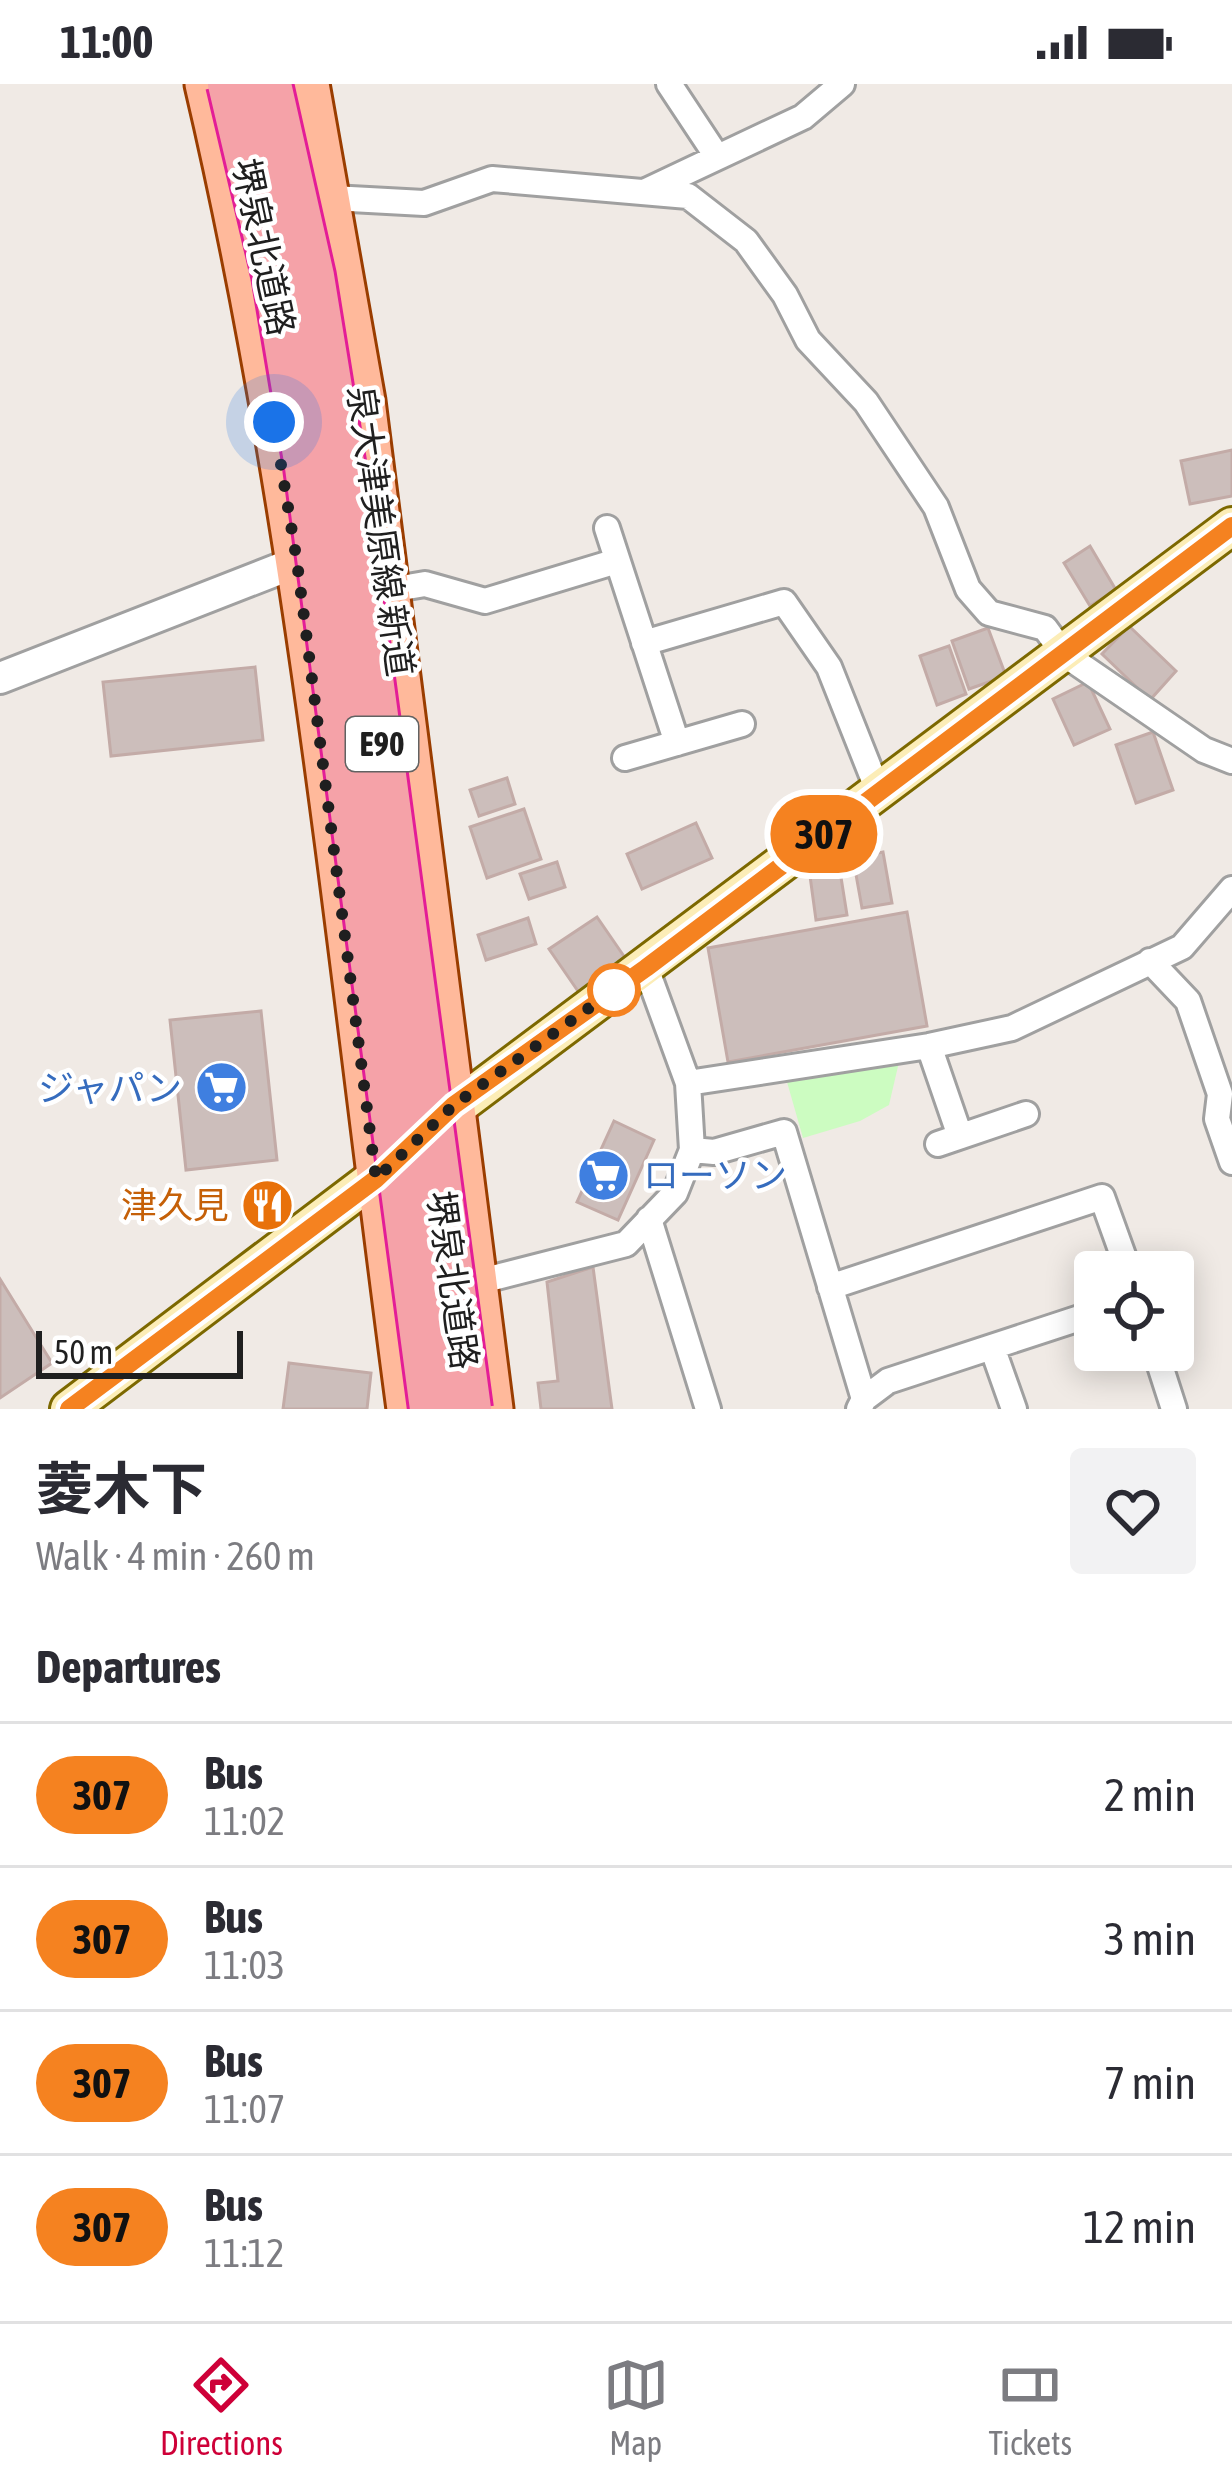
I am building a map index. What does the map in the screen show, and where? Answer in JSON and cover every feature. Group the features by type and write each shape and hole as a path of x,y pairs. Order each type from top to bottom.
{"highway":[{"name":"堺泉北道路","path":"229,84 274,275 306,467 431,1409"},
{"name":"堺泉北道路","path":"270,84 313,276 344,462 470,1409"}],"main road":[{"path":"205,84 246,270 297,562 407,1409"},
{"name":"泉大津美原線 新道","path":"309,84 332,198 390,590 493,1409"},
{"path":"69,1409 376,1179 454,1105 646,968 1232,526"}],"street":[{"path":"669,84 716,154"},
{"path":"644,192 803,116 839,85"},
{"path":"332,198 424,203 493,179 688,196 746,242 785,296 808,340 866,402 936,507 968,589 989,613 1045,628 1064,654 1204,750 1232,760"},
{"path":"607,528 677,743"},
{"path":"390,590 425,584 485,602 617,560"},
{"path":"0,678 297,562"},
{"path":"644,644 784,602 829,667 879,793"},
{"path":"626,758 742,724"},
{"path":"688,1083 929,1046 1012,1028 1182,946 1232,889"},
{"path":"1150,961 1188,1001 1220,1094 1232,1162"},
{"path":"477,1282 626,1244 675,1193 692,1150 688,1083 646,968"},
{"path":"929,1046 949,1140 1026,1114"},
{"path":"692,1150 714,1151 784,1132 861,1404 888,1381 1074,1320"},
{"path":"830,1287 1102,1198 1121,1251"},
{"path":"649,1219 708,1409"},
{"path":"992,1347 1014,1409"},
{"path":"1162,1371 1174,1409"}],"green space":[{"path":"899,1062 889,1105 860,1121 803,1138 787,1082"}],"building":[{"path":"1232,450 1232,496 1190,504 1181,461"},
{"path":"1090,546 1116,590 1090,606 1064,563"},
{"path":"1129,626 1176,671 1150,700 1102,654"},
{"path":"988,628 1006,676 969,689 952,641"},
{"path":"949,646 966,694 937,705 920,656"},
{"path":"255,667 263,740 111,756 103,682"},
{"path":"1088,682 1110,729 1074,745 1053,699"},
{"path":"1153,732 1173,790 1136,803 1116,745"},
{"path":"507,778 515,804 479,816 470,790"},
{"path":"524,809 541,859 487,878 470,827"},
{"path":"696,823 712,858 642,889 627,854"},
{"path":"883,852 892,903 862,908 853,858"},
{"path":"557,862 565,887 529,899 520,874"},
{"path":"840,871 847,915 816,920 810,876"},
{"path":"907,912 927,1026 728,1062 708,948"},
{"path":"597,917 630,965 582,997 549,949"},
{"path":"528,918 536,944 486,960 478,935"},
{"path":"261,1011 277,1160 186,1170 170,1020"},
{"path":"614,1121 654,1140 618,1220 577,1202"},
{"path":"593,1267 612,1409 541,1409 538,1383 558,1381 547,1282"},
{"path":"0,1279 52,1363 0,1398"},
{"path":"289,1363 371,1373 367,1409 283,1409"}],"bus line":[{"name":"307","path":"69,1409 376,1179 454,1105 646,968 1232,526"}],"place":[{"name":"ジャパン","path":"221,1088"},
{"name":"ローソン","path":"604,1175"},
{"name":"津久見","path":"268,1205"}],"route":[{"path":"274,422 297,562 376,1179 454,1105 614,990"}]}
